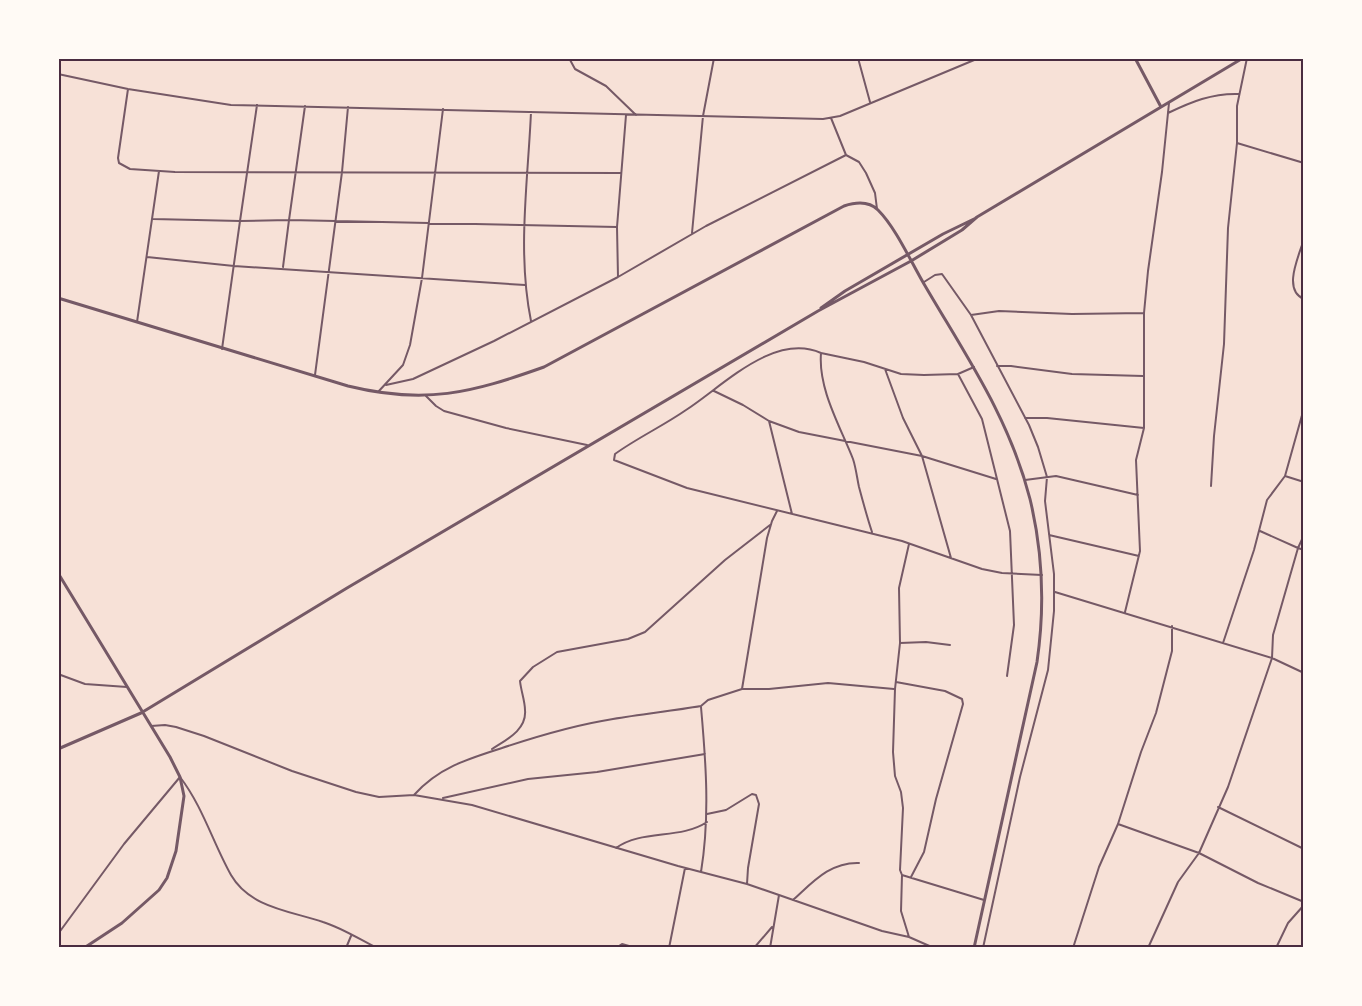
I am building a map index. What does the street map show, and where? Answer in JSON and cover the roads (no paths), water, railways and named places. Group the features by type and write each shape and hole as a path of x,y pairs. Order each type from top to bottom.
{"street":[{"path":"569,58 575,69 606,86 636,115"},
{"path":"692,233 703,116 714,58"},
{"path":"858,58 870,102"},
{"path":"58,74 188,100 231,105 831,118 979,58"},
{"path":"1135,58 1161,107"},
{"path":"1211,486 1224,344 1229,211 1237,143 1239,94 1245,58"},
{"path":"818,311 845,291 959,225 977,217 1245,58"},
{"path":"128,89 119,163 130,169 296,173 435,171 621,173"},
{"path":"1168,113 1204,98 1225,93 1239,94"},
{"path":"1125,612 1139,556 1136,460 1144,428 1144,313 1162,172 1168,103"},
{"path":"222,349 257,105"},
{"path":"283,269 305,106"},
{"path":"315,376 336,221 348,107"},
{"path":"377,393 400,370 406,360 422,278 443,109"},
{"path":"531,112 523,254 531,321"},
{"path":"618,277 617,227 626,114"},
{"path":"831,118 846,154 862,166 875,193 877,209 908,255 974,367 1013,442 1033,513 1042,576 1040,640 974,948"},
{"path":"1237,143 1304,163"},
{"path":"386,385 404,382 427,372 531,321 618,277 692,233 846,154"},
{"path":"137,322 159,171"},
{"path":"58,298 222,349 377,393 426,396 458,393 492,385 544,366 844,206 863,203 877,209"},
{"path":"58,749 141,712 818,311 911,261 962,230 977,217"},
{"path":"153,219 617,227"},
{"path":"1304,239 1292,286 1295,294 1304,299"},
{"path":"147,257 234,266 525,285"},
{"path":"923,283 937,274 944,275 971,315 1025,418 1038,447 1047,477 1045,501 1055,592 1048,670 1017,789 983,946 975,942"},
{"path":"971,315 999,311 1072,314 1144,313"},
{"path":"974,367 958,374 893,373 810,348 798,347 772,353 744,368 684,412 627,445 615,454 614,460 687,488 873,533 982,569 1042,576"},
{"path":"821,353 822,373 843,440 853,460 873,533"},
{"path":"997,366 1072,374 1144,376"},
{"path":"885,369 903,417 922,456 951,558"},
{"path":"958,374 982,419 1010,531 1014,625 1007,676"},
{"path":"714,391 769,421 799,432 922,456 997,479"},
{"path":"426,396 435,406 444,411 506,428 589,446"},
{"path":"1223,643 1260,531 1267,500 1285,476 1304,408"},
{"path":"1025,418 1047,418 1144,428"},
{"path":"769,421 792,514"},
{"path":"1285,476 1304,482"},
{"path":"1025,480 1062,477 1138,495"},
{"path":"742,689 770,525 777,511"},
{"path":"487,752 516,733 523,724 526,712 520,681 533,667 558,652 628,639 645,632 718,566 770,525"},
{"path":"1260,531 1304,550"},
{"path":"1049,535 1139,556"},
{"path":"1148,948 1178,882 1199,853 1228,787 1272,658 1273,635 1298,548 1304,536"},
{"path":"909,544 899,588 900,642 895,689 893,760 903,808 900,859 901,911 909,937"},
{"path":"58,573 198,806 231,875 241,887 263,904 321,921 377,948"},
{"path":"1055,592 1272,658 1304,673"},
{"path":"1073,948 1099,867 1118,824 1156,713 1170,663 1172,626"},
{"path":"900,642 950,645"},
{"path":"58,674 98,686 127,687"},
{"path":"896,682 945,691 958,696 962,699 963,704 936,799 924,852 911,877"},
{"path":"414,795 438,773 487,752 581,725 700,706 708,700 742,689 769,689 828,683 895,689"},
{"path":"700,706 705,754 707,814 701,872"},
{"path":"150,726 165,725 204,736 292,771 363,794 379,797 414,795 472,805 747,884 882,931 909,937 934,948"},
{"path":"441,799 528,779 597,772 705,754"},
{"path":"58,934 124,844 180,777"},
{"path":"84,948 122,923 159,890 167,878 177,851 184,796 180,777"},
{"path":"707,814 726,810 752,794 758,799 747,884"},
{"path":"1218,807 1304,849"},
{"path":"616,848 631,840 693,829 707,822"},
{"path":"1118,824 1199,853 1304,903 1288,923 1276,948"},
{"path":"793,900 831,868 859,863"},
{"path":"669,948 685,868"},
{"path":"902,875 985,900"},
{"path":"770,948 779,895"},
{"path":"754,948 772,927"},
{"path":"346,948 351,936"},
{"path":"616,948 622,944 636,948"}]}
